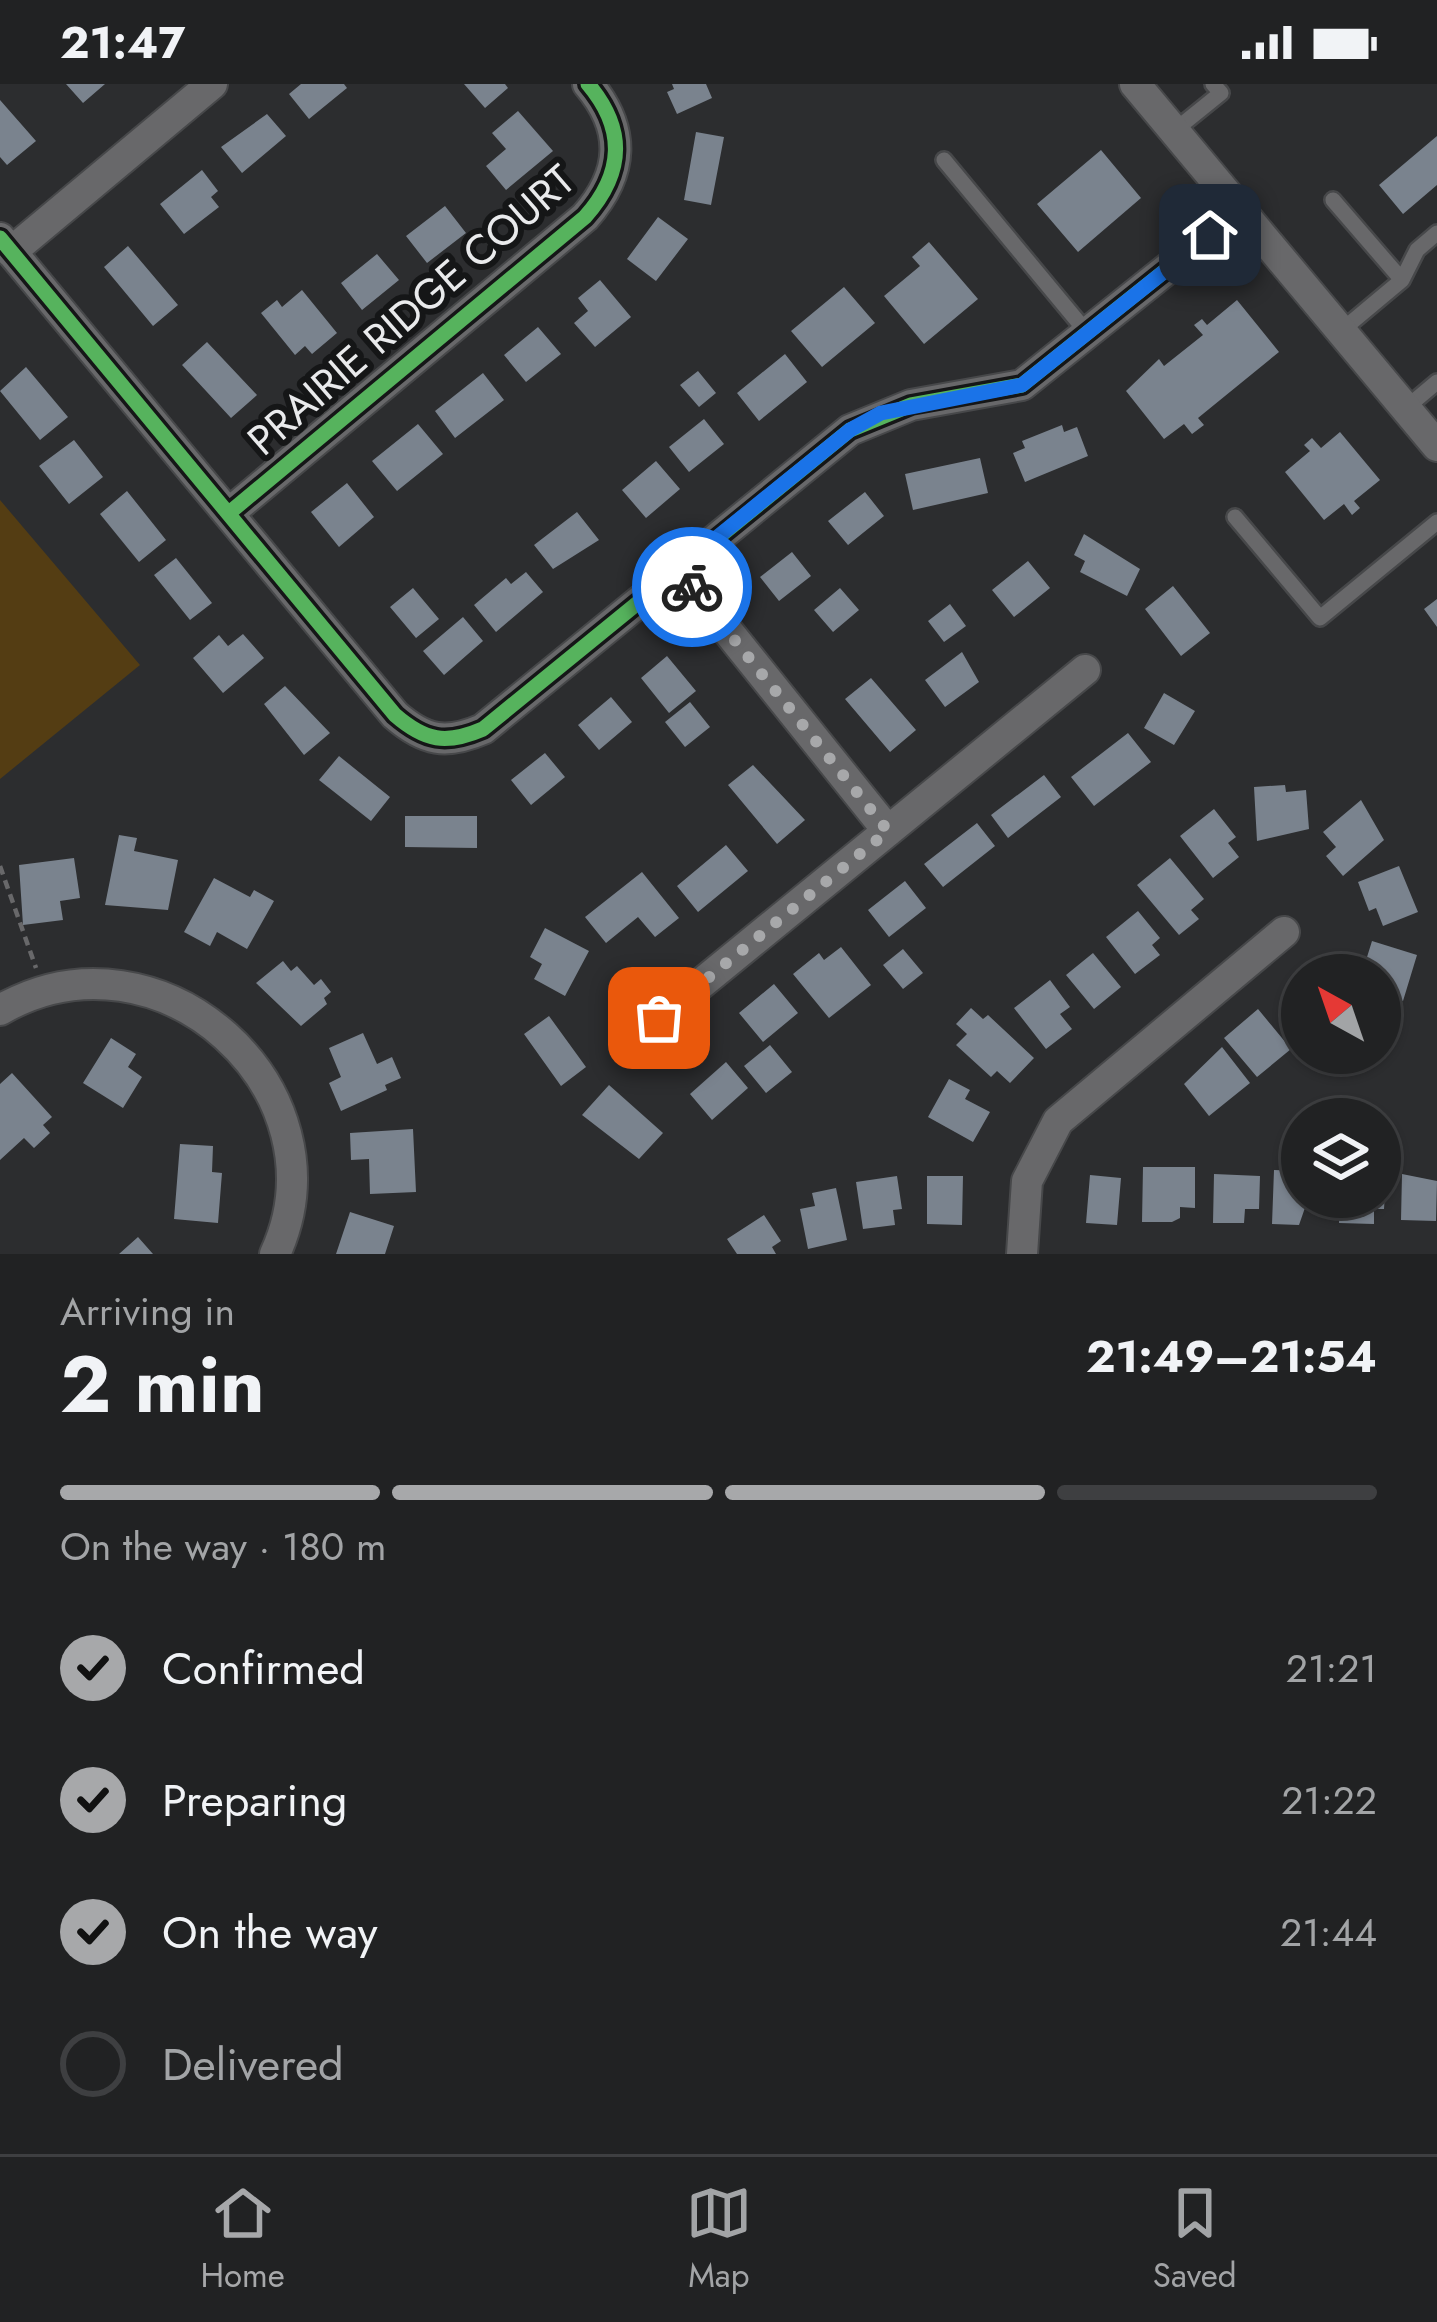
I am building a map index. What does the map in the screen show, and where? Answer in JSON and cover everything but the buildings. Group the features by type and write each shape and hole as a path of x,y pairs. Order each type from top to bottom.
{"street":[{"path":"212,84 6,245 395,715 434,740 457,740 483,729 850,430 911,405 1022,385 1240,210"},
{"name":"PRAIRIE RIDGE COURT","path":"229,513 585,217 606,193 617,137 612,118 588,84"},
{"path":"1135,84 1437,446"},
{"path":"678,569 888,831"},
{"path":"659,1018 1085,670"},
{"path":"1022,1254 1027,1180 1058,1121 1284,932"},
{"path":"0,1010 44,989 80,981 139,986 201,1015 266,1088 290,1153 288,1216 275,1254"}],"lane":[{"path":"1174,131 1222,87"},
{"path":"944,160 1089,335"},
{"path":"1333,200 1402,280"},
{"path":"1341,331 1402,280 1417,250 1437,233"},
{"path":"1406,408 1437,382"},
{"path":"1235,517 1320,618 1437,522"}],"path":[{"path":"0,866 44,989"}],"shaded area":[{"path":"0,500 140,665 0,779"}],"cycle path":[{"path":"229,513 585,217 607,184 615,151 609,118 588,84"},
{"path":"0,238 395,715 426,735 447,738 483,729 850,430 911,405 1022,385 1241,210"}],"way so far":[{"path":"659,1018 888,831 692,587"}],"route":[{"path":"692,587 678,569 850,430 881,413 911,405 1022,385 1210,235"}]}
